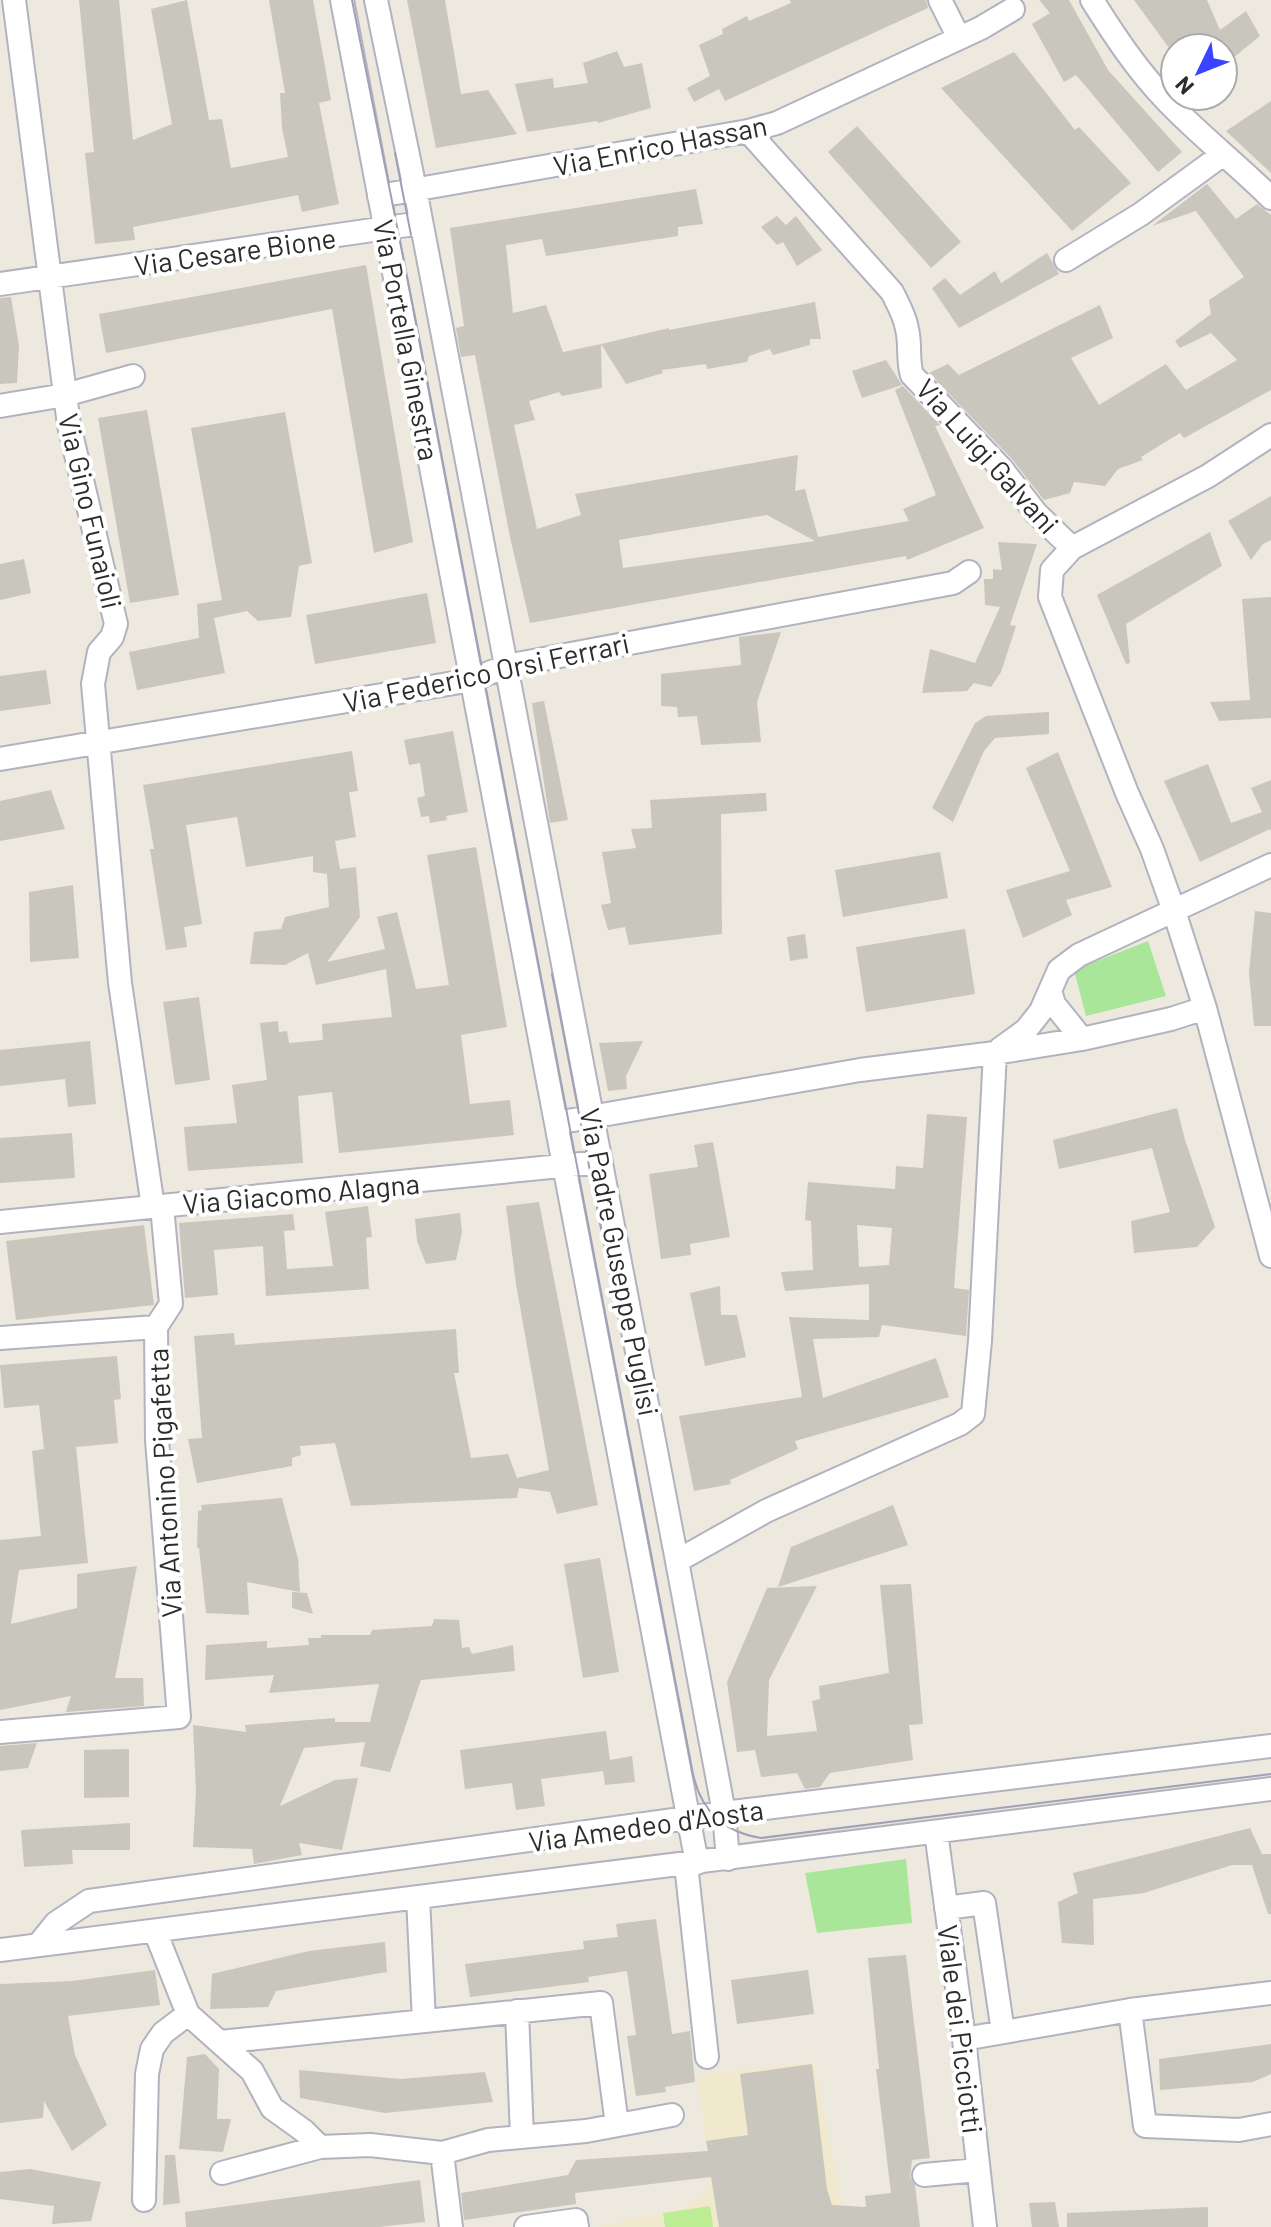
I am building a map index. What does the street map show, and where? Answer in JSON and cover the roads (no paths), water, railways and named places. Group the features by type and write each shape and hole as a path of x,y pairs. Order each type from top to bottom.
{"street":[{"name":"Via Gino Funaioli","path":"14,0 69,425 116,624 112,637 99,652 93,684 120,983 157,1207"},
{"name":"Via Portella Ginestra","path":"342,0 472,680"},
{"name":"Via Portella Ginestra","path":"376,0 506,666"},
{"path":"940,0 958,36"},
{"path":"1092,0 1122,47 1164,98 1222,155 1269,193"},
{"name":"Via Enrico Hassan","path":"379,196 748,131 777,123 958,36 981,28 1013,9"},
{"name":"Via Luigi Galvani","path":"748,131 892,292 904,315 912,375 1001,468 1036,513 1072,548"},
{"path":"1066,260 1141,214 1222,155"},
{"name":"Via Cesare Bione","path":"0,284 421,223"},
{"path":"0,406 65,395 133,376"},
{"path":"1271,435 1208,476 1072,548 1052,570 1050,597 1174,911 1205,1008 1271,1256"},
{"name":"Via Federico Orsi Ferrari","path":"0,759 472,680 506,666 953,583 969,572"},
{"name":"Via Padre Guseppe Puglisi","path":"506,666 724,1813 728,1859"},
{"name":"Via Padre Guseppe Puglisi","path":"472,680 689,1819 707,2057"},
{"path":"995,1053 1026,1030 1041,1011 1059,970 1079,955 1271,865"},
{"path":"1050,990 1060,1013 1082,1039"},
{"path":"556,1123 860,1070 1082,1039 1205,1008"},
{"path":"677,1561 766,1511 960,1424 973,1414 980,1341 995,1053"},
{"name":"Via Giacomo Alagna","path":"0,1222 601,1162"},
{"name":"Via Antonino Pigafetta","path":"0,1732 179,1717 157,1440 156,1327 171,1304 157,1207"},
{"path":"0,1337 156,1327"},
{"name":"Via Amedeo d'Aosta","path":"39,1944 56,1923 89,1901 724,1813 1271,1746"},
{"name":"Via Amedeo d'Aosta","path":"0,1950 1271,1789"},
{"name":"Viale dei Picciotti","path":"936,1832 985,2227"},
{"path":"418,1898 424,2021"},
{"path":"946,1908 984,1903 1003,2032"},
{"path":"155,1931 188,2014 252,2071 272,2108 320,2147"},
{"path":"964,2039 1130,2010 1271,1993"},
{"path":"220,2042 601,2003 617,2125"},
{"path":"1130,2010 1145,2126 1239,2130 1271,2124"},
{"path":"517,2011 522,2137"},
{"path":"144,2200 147,2074 152,2049 163,2033 188,2014"},
{"path":"222,2173 320,2147 370,2145 442,2153 488,2140 586,2131 672,2115"},
{"path":"442,2153 451,2227"},
{"path":"924,2175 978,2170"},
{"path":"526,2227 577,2224"}],"tram line":[{"path":"352,0 693,1774 702,1799 725,1825 761,1838 1271,1774"},
{"path":"395,153 411,235"},
{"path":"552,974 611,1280"}]}
